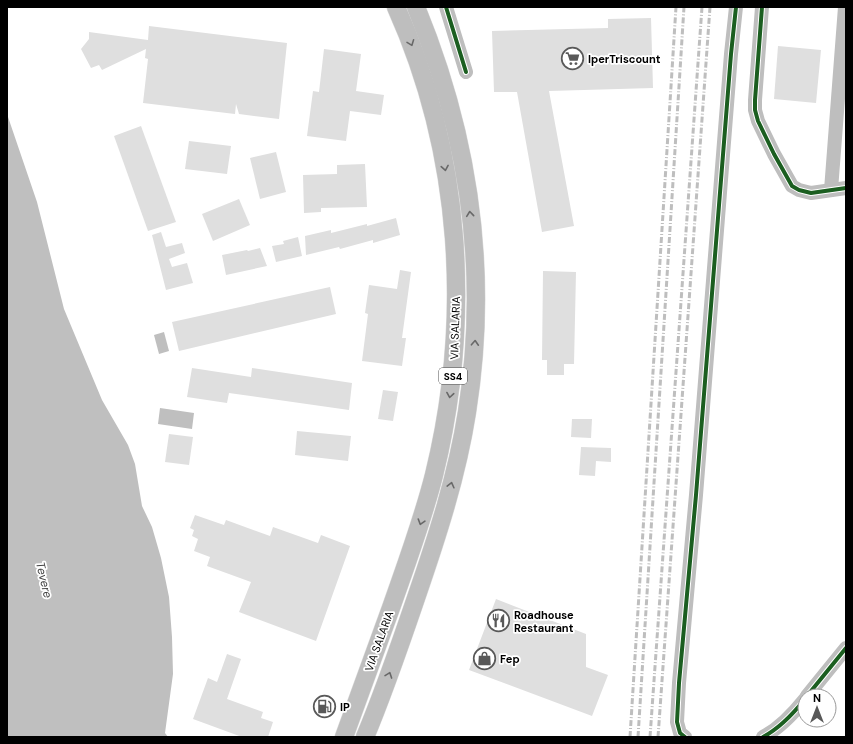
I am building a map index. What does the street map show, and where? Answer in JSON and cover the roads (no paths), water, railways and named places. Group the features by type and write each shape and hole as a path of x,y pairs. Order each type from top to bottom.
{"main road":[{"name":"VIA SALARIA","path":"344,737 411,553 426,506 446,422 455,357 457,327 457,276 450,195 436,126 426,87 414,50 396,7"},
{"name":"VIA SALARIA","path":"364,737 376,712 407,625 444,513 464,431 472,379 475,279 474,247 466,181 456,126 447,92 436,56 416,7"},
{"path":"371,737 376,712"}],"street":[{"path":"446,7 466,72"},
{"path":"685,737 680,733 677,722 679,682 696,495 730,61 736,7"},
{"path":"762,7 755,100 758,121 792,186 799,190 811,193 846,188"},
{"path":"831,190 845,7"},
{"path":"814,688 846,648"},
{"path":"763,737 770,734 793,715 797,710"}],"water":[{"name":"Tevere","path":"7,114 37,202 64,309 102,400 128,445 135,464 142,506 152,527 161,558 169,597 172,637 173,674 165,733 168,737 7,737"},
{"path":"164,332 169,351 159,354 154,335"},
{"path":"160,408 194,413 192,429 158,424"}],"railway":[{"path":"630,737 676,7"},
{"path":"638,737 684,7"},
{"path":"650,737 702,7"},
{"path":"658,737 710,7"}],"place":[{"name":"IperTriscount","path":"573,59"},
{"name":"Roadhouse Restaurant","path":"498,621"},
{"name":"Fep","path":"484,659"},
{"name":"IP","path":"324,707"}]}
